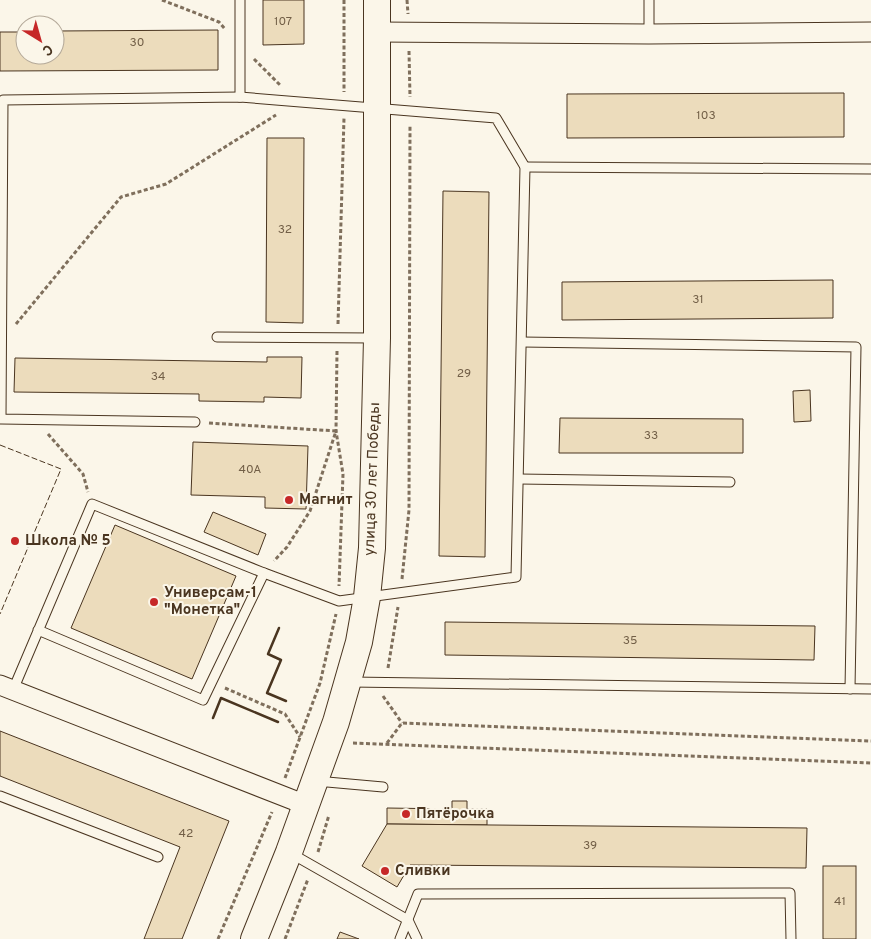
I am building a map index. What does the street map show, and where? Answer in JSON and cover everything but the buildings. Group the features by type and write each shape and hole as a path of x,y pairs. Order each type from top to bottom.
{"main road":[{"name":"улица 30 лет Победы","path":"254,939 311,793 348,682 359,642 367,597 372,548 377,338 377,0"}],"street":[{"path":"378,32 649,34 871,32"},
{"path":"6,687 279,795 311,793"}],"lane":[{"path":"240,0 240,97"},
{"path":"649,0 649,34"},
{"path":"6,687 38,630 92,504 264,573 339,600 400,594 516,577 525,167 496,118 378,110 240,97 3,100 1,419 195,422"},
{"path":"525,167 871,169"},
{"path":"217,337 377,338"},
{"path":"522,342 856,347 850,689"},
{"path":"519,479 730,482"},
{"path":"38,630 203,700 264,573"},
{"path":"348,682 871,689"},
{"path":"311,793 383,788"},
{"path":"0,796 158,857"},
{"path":"289,852 408,920 417,939"},
{"path":"400,939 418,894 790,893 791,939"}],"path":[{"path":"2,342 121,197 166,184 297,102 219,22 162,0"},
{"path":"218,939 279,795 320,683 339,600 343,474 336,432 344,106 344,0"},
{"path":"402,723 383,696 400,594 409,510 410,111 407,0"},
{"path":"35,420 83,474 92,504"},
{"path":"195,422 336,432"},
{"path":"264,573 287,547 310,511 336,432"},
{"path":"210,682 286,714 300,737 307,740"},
{"path":"402,723 871,741"},
{"path":"387,743 402,723"},
{"path":"349,748 354,742 871,763"}],"fence":[{"path":"0,445 61,469 0,614"}],"wall":[{"path":"279,628 268,654 281,660 267,693 286,701"},
{"path":"213,718 221,698 278,722"}],"place":[{"name":"Магнит","path":"289,500"},
{"name":"Школа № 5","path":"15,541"},
{"name":"Универсам-1 \"Монетка\"","path":"154,602"},
{"name":"Пятёрочка","path":"406,814"},
{"name":"Сливки","path":"385,871"}]}
